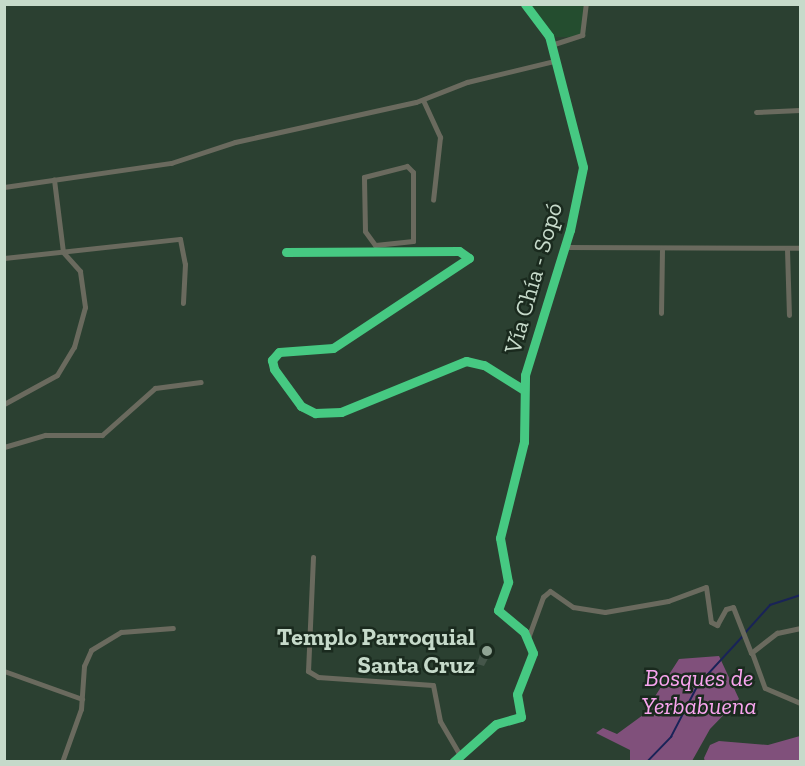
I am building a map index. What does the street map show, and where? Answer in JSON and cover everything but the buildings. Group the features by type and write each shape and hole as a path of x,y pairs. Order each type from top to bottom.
{"street":[{"name":"Vía Chía - Sopó","path":"525,4 551,45 583,159 565,247 532,347 524,390 522,452 500,538 508,582 498,610 528,638"},
{"path":"551,45 582,35 586,4"},
{"path":"4,187 171,163 235,142 423,100 467,82 554,61"},
{"path":"423,100 440,136 433,200"},
{"path":"756,112 801,110"},
{"path":"411,167 413,241 386,248 375,245 366,235 364,177 411,167"},
{"path":"4,404 57,375 74,346 85,307 84,283 63,252 54,180"},
{"path":"4,258 180,239 185,264 183,303"},
{"path":"565,247 662,250 801,248"},
{"path":"286,252 386,248 465,252 470,258 333,348 279,352 272,360 274,369 301,406 315,413 340,412 466,361 484,365 524,390"},
{"path":"787,249 789,315"},
{"path":"661,313 662,250"},
{"path":"4,447 45,435 102,435 155,388 201,382"},
{"path":"313,557 308,671 318,677 433,685 440,721 461,757"},
{"path":"453,762 496,724 521,717 517,694 531,669 533,653 528,638 543,597 550,591 573,607 605,612 668,601 702,587 710,593 711,622 717,625 726,609 733,607 765,688 801,703"},
{"path":"62,762 82,699 84,666 97,644 121,632 173,628"},
{"path":"753,653 777,633 801,628"},
{"path":"4,671 82,699"}],"shaded area":[{"path":"529,5 586,5 585,37 554,37"}],"green space":[{"name":"Bosques de Yerbabuena","path":"719,656 739,699 710,729 692,761 630,761 630,750 596,733 603,728 617,734 643,715 679,659"},
{"name":"Bosques de Yerbabuena","path":"800,736 800,761 705,762 704,758 710,745 719,741 768,745"}],"waterway":[{"path":"746,632 770,605 800,595"},
{"path":"647,762 671,737 698,685 743,636"}],"cycle path":[{"path":"453,762 496,724 521,717 517,694 533,653 524,632 498,610 508,582 500,538 524,442 525,375 570,230 583,167 549,36 525,4"},
{"path":"286,252 459,251 469,258 333,348 279,352 272,360 274,369 301,406 315,413 341,412 466,361 484,365 524,390"}],"place":[{"name":"Templo Parroquial Santa Cruz","path":"487,651"}]}
